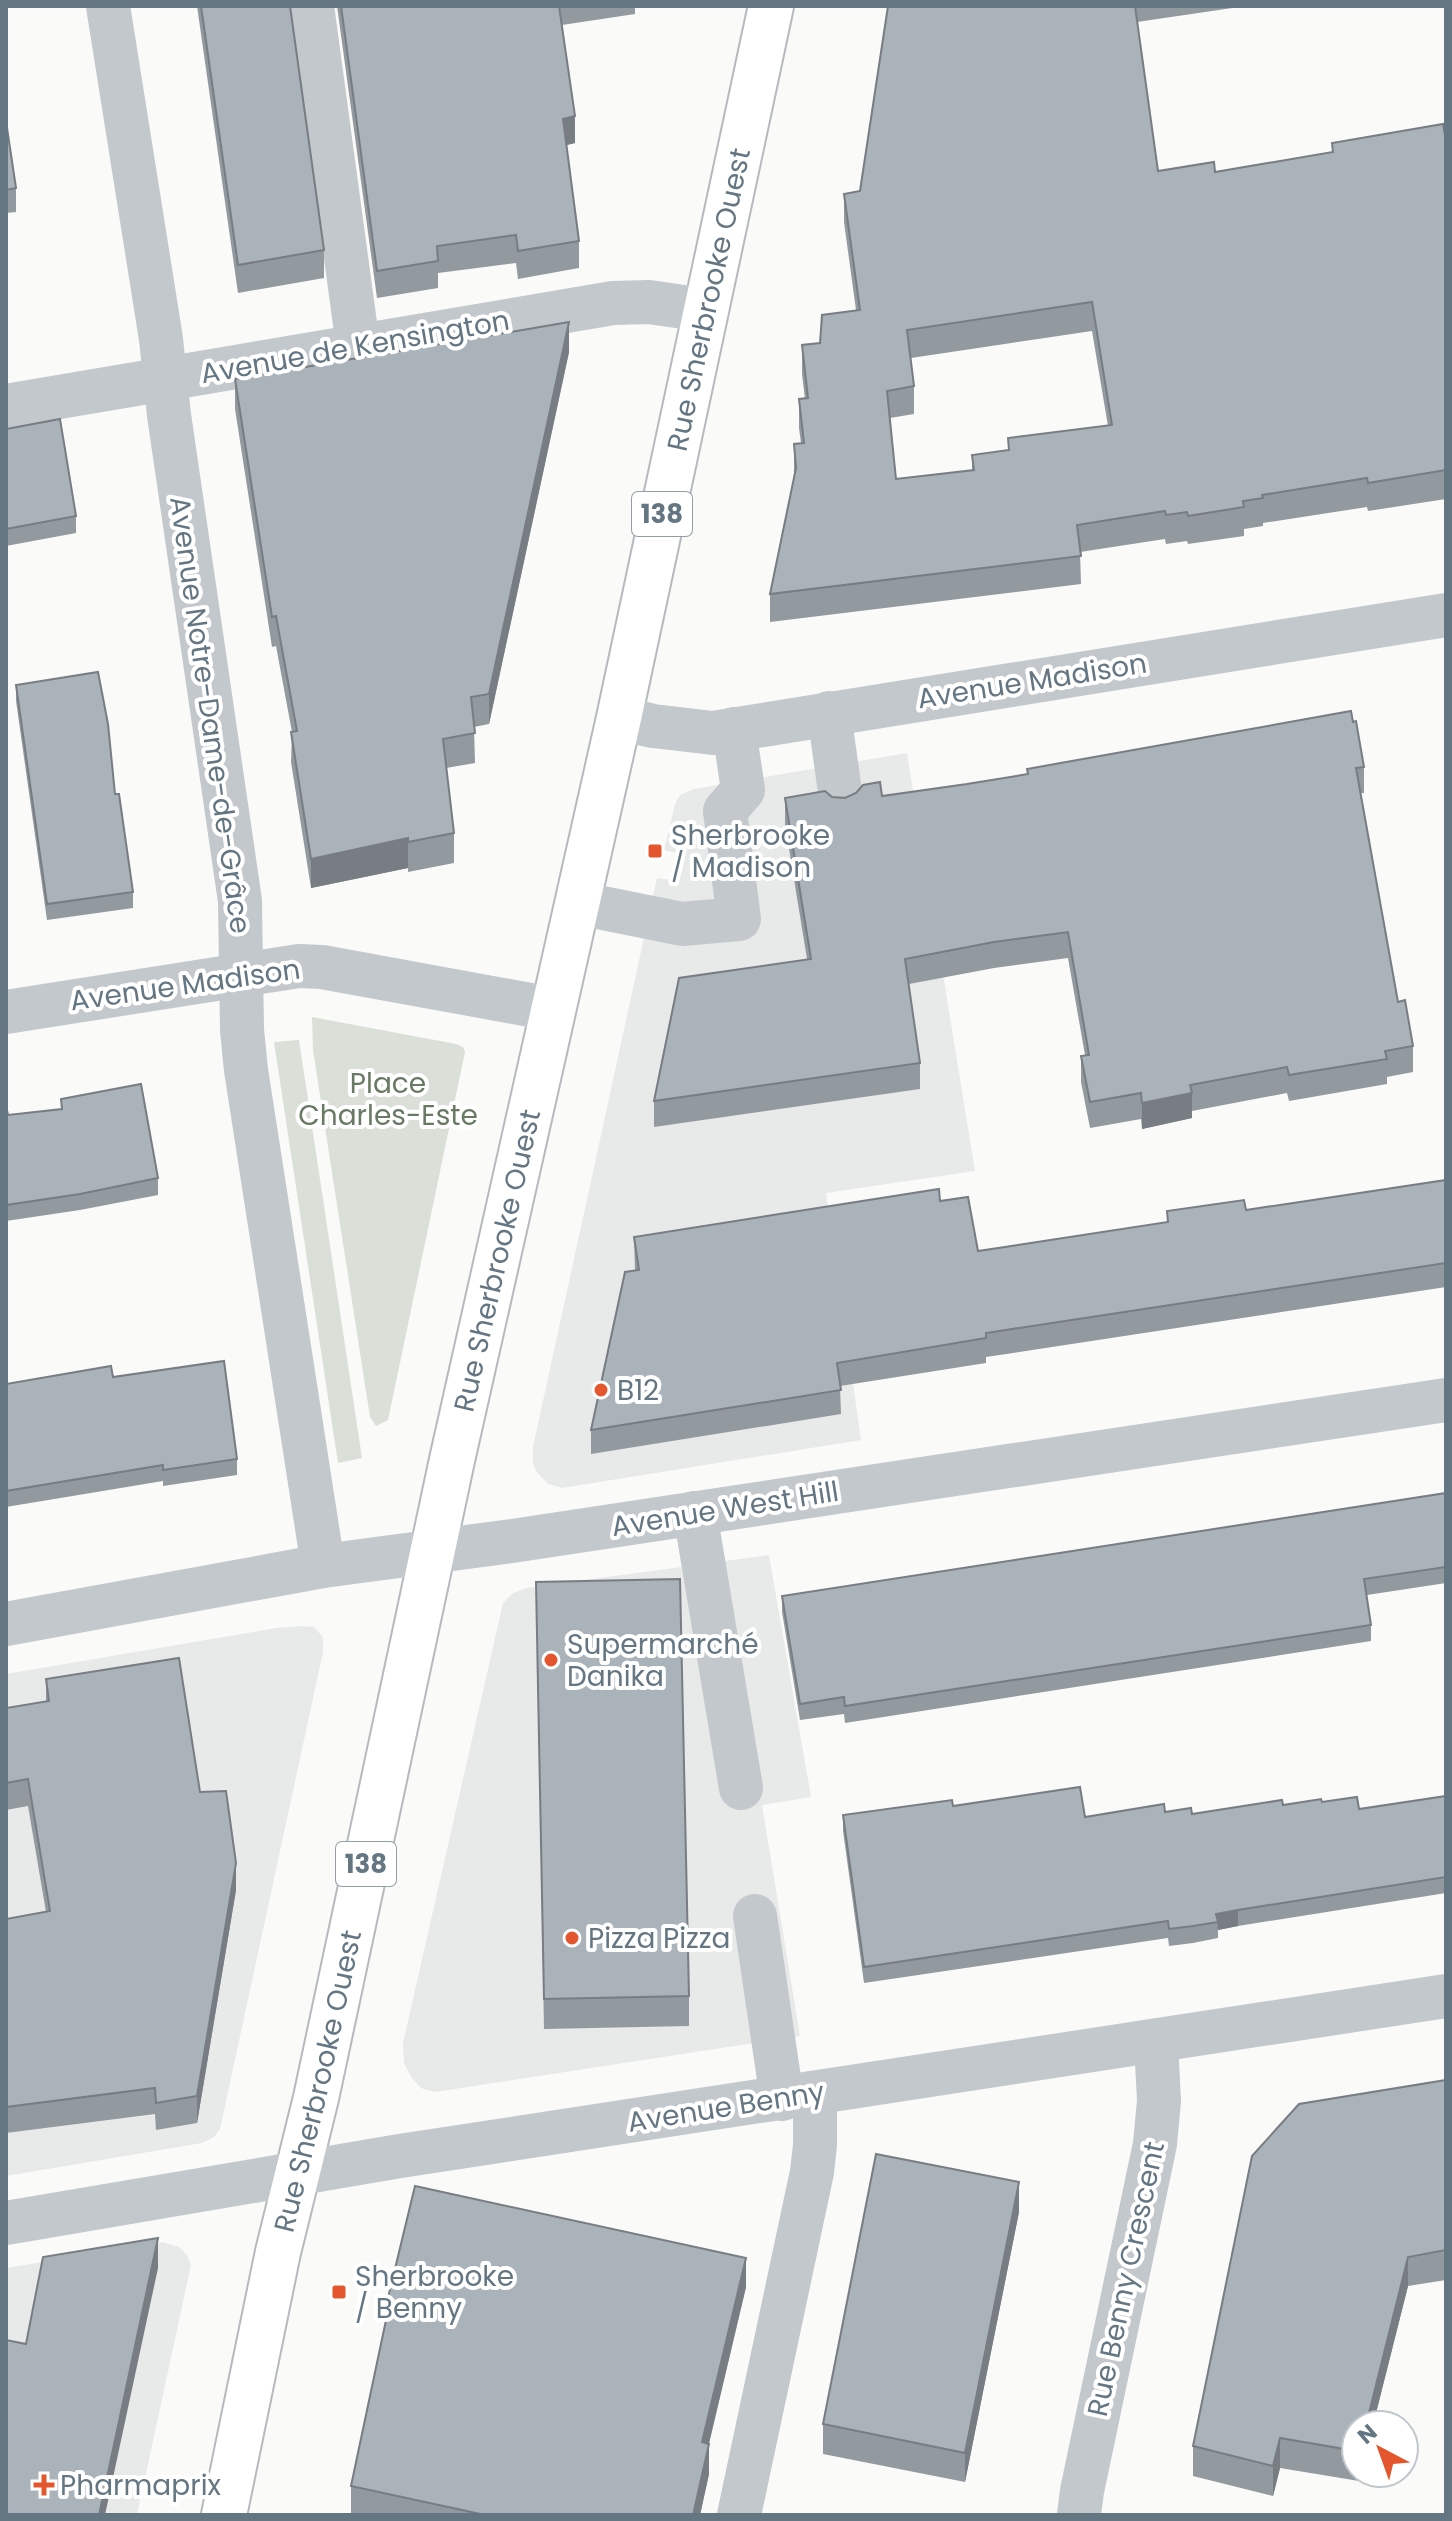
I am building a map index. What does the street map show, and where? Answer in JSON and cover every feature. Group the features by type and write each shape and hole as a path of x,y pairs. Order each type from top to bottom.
{"main road":[{"name":"Rue Sherbrooke Ouest","path":"224,2515 432,1553 619,718 771,6"}],"street":[{"name":"Avenue Notre-Dame-de-Grâce","path":"108,6 166,379 240,901 242,1030 246,1070 323,1566"},
{"path":"312,6 358,346"},
{"name":"Avenue de Kensington","path":"6,406 613,303 649,302 704,310"},
{"name":"Avenue Madison","path":"619,718 713,733 1446,615"},
{"path":"829,713 841,799"},
{"path":"578,903 682,924 739,919 725,811 743,790 734,729"},
{"name":"Avenue Madison","path":"6,1012 299,966 322,967 552,1009"},
{"name":"Avenue West Hill","path":"6,1624 323,1566 432,1553 1446,1400"},
{"path":"695,1513 741,1788"},
{"path":"739,2515 812,2172 815,2145 798,2097 755,1916"},
{"name":"Avenue Benny","path":"6,2223 400,2156 1446,1996"},
{"name":"Rue Benny Crescent","path":"1079,2515 1155,2144 1159,2101 1156,2042"}],"shaded area":[{"path":"907,753 975,1171 826,1193 861,1440 562,1488 548,1484 536,1471 533,1447 657,878 677,881 682,854 664,850 675,804 680,795 694,789"},
{"path":"769,1555 811,1797 762,1805 800,2036 435,2092 421,2088 404,2063 403,2043 503,1603 513,1593 526,1588"},
{"path":"303,1626 314,1627 323,1637 323,1652 220,2129 214,2137 202,2143 6,2176 6,1674"},
{"path":"163,2242 179,2247 191,2265 137,2515 6,2515 6,2268"}],"green space":[{"name":"Place Charles-Este","path":"312,1017 456,1044 463,1047 465,1052 388,1420 376,1426 370,1417 313,1050"},
{"path":"299,1040 362,1458 338,1463 274,1042"}],"building":[{"path":"201,6 290,6 324,250 238,265"},
{"path":"341,6 559,6 575,116 563,119 579,241 518,251 516,235 437,246 438,261 377,271"},
{"path":"888,6 1135,6 1158,171 1214,162 1215,172 1333,152 1332,143 1443,124 1446,135 1446,470 1368,483 1367,478 1262,495 1263,498 1243,501 1244,507 1188,516 1187,512 1166,515 1165,511 1077,525 1081,556 770,594 796,468 794,444 804,443 799,399 808,398 802,345 820,343 822,315 860,310 844,194 860,191","holes":["1092,302 1112,425 1008,438 1009,450 972,455 974,470 896,479 887,391 914,386 907,330"]},
{"path":"6,121 16,188 6,190"},
{"path":"569,322 489,694 471,697 475,733 443,739 454,833 408,842 408,838 311,859 291,732 297,731 276,616 272,617 235,379"},
{"path":"60,419 76,516 6,529 6,429"},
{"path":"98,672 133,892 47,904 16,685"},
{"path":"1351,711 1353,722 1356,721 1364,767 1356,768 1398,1002 1405,1000 1413,1046 1385,1051 1387,1059 1289,1075 1287,1067 1190,1085 1192,1093 1142,1103 1141,1093 1090,1102 1081,1056 1089,1055 1068,932 905,959 920,1063 654,1101 679,978 811,959 785,798 825,791 832,797 845,798 863,785 880,782 882,796 967,784 1028,774 1027,769"},
{"path":"141,1084 158,1178 6,1205 6,1106 8,1115 62,1109 61,1099"},
{"path":"1446,1180 1446,1263 986,1333 986,1338 837,1363 841,1390 591,1430 625,1272 639,1270 634,1237 939,1189 940,1201 968,1197 978,1251 1168,1222 1167,1211 1244,1200 1246,1210"},
{"path":"224,1361 237,1459 163,1470 163,1465 6,1491 6,1384 111,1366 113,1377"},
{"path":"1446,1493 1446,1567 1364,1579 1371,1625 845,1706 844,1697 800,1704 782,1596"},
{"path":"680,1579 689,1996 544,1999 536,1582"},
{"path":"179,1658 200,1792 226,1791 236,1863 197,2096 156,2103 155,2088 6,2107 6,1919 50,1911 28,1779 6,1783 6,1708 49,1701 46,1679"},
{"path":"1080,1787 1085,1817 1164,1804 1165,1812 1191,1808 1192,1814 1282,1800 1283,1805 1357,1797 1359,1809 1446,1796 1446,1877 1216,1914 1218,1922 1193,1926 1169,1929 1168,1921 864,1967 843,1815 952,1800 953,1806"},
{"path":"1446,2080 1446,2250 1408,2257 1370,2409 1340,2409 1340,2448 1280,2438 1273,2466 1193,2446 1252,2156 1299,2104"},
{"path":"876,2154 1019,2182 965,2453 823,2424"},
{"path":"415,2186 746,2258 702,2442 709,2444 693,2515 485,2515 351,2486 389,2306 386,2306"},
{"path":"158,2238 99,2515 6,2515 6,2340 26,2344 43,2257"}],"place":[{"name":"Sherbrooke / Madison","path":"655,851"},
{"name":"B12","path":"601,1390"},
{"name":"Supermarché Danika","path":"551,1660"},
{"name":"Pizza Pizza","path":"572,1938"},
{"name":"Sherbrooke / Benny","path":"339,2292"},
{"name":"Pharmaprix","path":"44,2485"}]}
